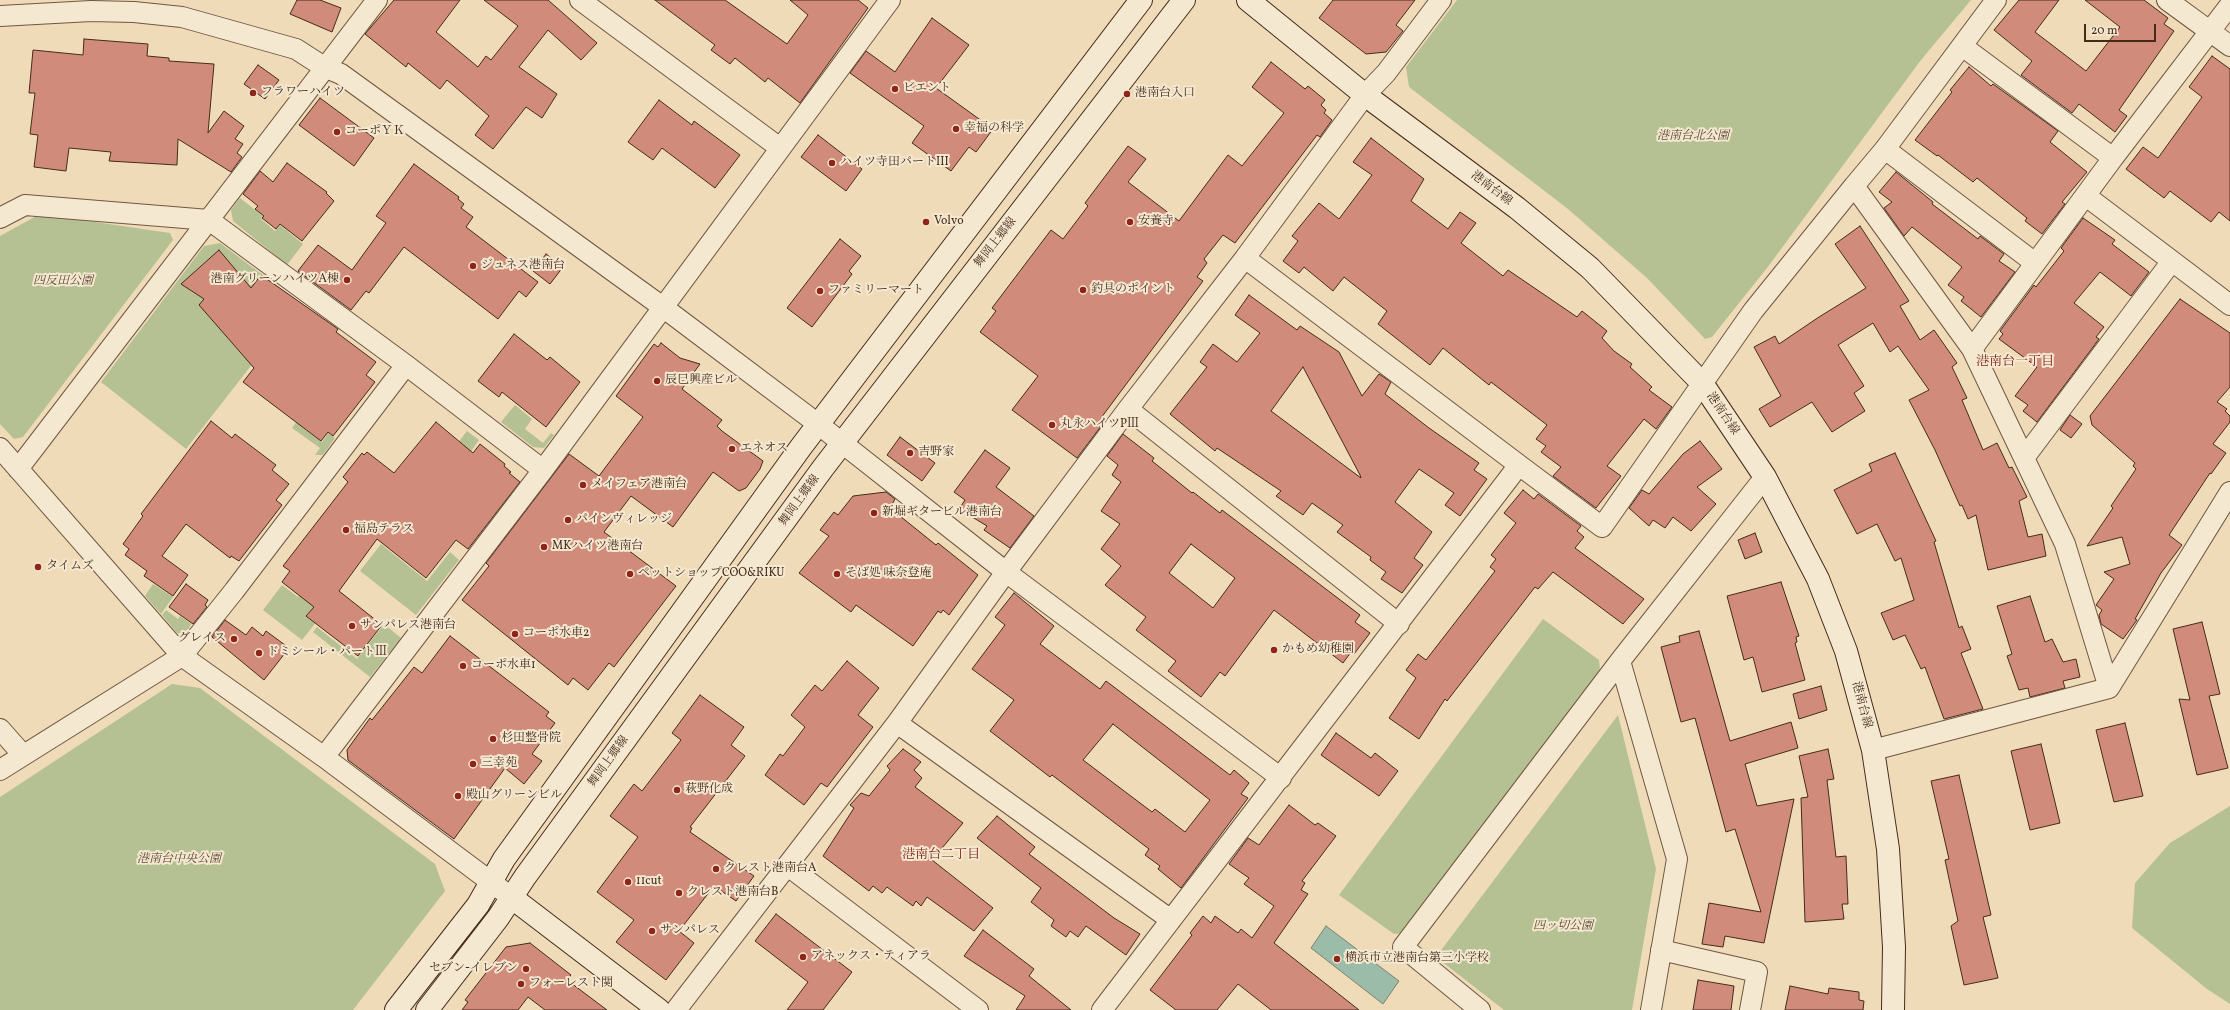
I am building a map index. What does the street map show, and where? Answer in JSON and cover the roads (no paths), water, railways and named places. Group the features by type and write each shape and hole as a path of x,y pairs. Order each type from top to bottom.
{"street":[{"path":"18,469 209,220 324,66 377,0"},
{"path":"580,0 780,148"},
{"path":"324,756 543,470 890,0"},
{"path":"396,1010 478,905 504,859 818,424 1141,0"},
{"name":"舞岡上郷線","path":"427,1010 498,918 511,897 842,444 1184,0"},
{"name":"港南台線","path":"1248,0 1365,95 1517,208 1590,268 1702,383 1765,477 1818,579 1846,651 1873,750 1888,849 1894,947 1893,1010"},
{"path":"676,1010 897,723 1006,572 1128,409 1244,258 1365,95 1386,73 1441,0"},
{"path":"1244,258 1602,527 1753,311 1885,149 1996,0"},
{"path":"2167,0 2230,46"},
{"path":"1972,349 2230,5"},
{"path":"0,16 91,11 134,12 182,17 296,49 324,66 348,78 664,308 818,424 1006,572 1281,778"},
{"path":"1962,46 2114,158"},
{"path":"1885,149 2035,263"},
{"path":"1854,186 1972,349 2064,544 2109,688"},
{"path":"2086,196 2230,305"},
{"path":"0,218 25,206 209,220 406,365 543,470"},
{"path":"2024,458 2172,261"},
{"path":"0,770 182,656 234,591 406,365"},
{"path":"1128,409 1398,624"},
{"path":"0,448 182,656 324,756 492,881 659,1010"},
{"path":"1102,1010 1281,778 1519,464"},
{"path":"1480,1010 1403,947 1620,661 1765,477"},
{"path":"1873,750 2109,688 2230,492"},
{"path":"1620,661 1677,859 1651,1010"},
{"path":"897,723 1171,920"},
{"path":"0,729 23,755"},
{"path":"788,866 978,1010"},
{"path":"1661,950 1757,972 1750,1010"}],"place":[{"name":"ビエント","path":"895,89"},
{"name":"フラワーハイツ","path":"253,93"},
{"name":"港南台入口","path":"1127,94"},
{"name":"幸福の科学","path":"956,129"},
{"name":"コーポＹＫ","path":"337,132"},
{"name":"ハイツ寺田パートIII","path":"832,163"},
{"name":"Volvo","path":"926,222"},
{"name":"安養寺","path":"1130,222"},
{"name":"ジュネス港南台","path":"473,266"},
{"name":"港南グリーンハイツA棟","path":"347,280"},
{"name":"釣具のポイント","path":"1083,290"},
{"name":"ファミリーマート","path":"820,291"},
{"name":"辰巳興産ビル","path":"657,381"},
{"name":"丸永ハイツPⅢ","path":"1052,425"},
{"name":"エネオス","path":"732,449"},
{"name":"吉野家","path":"910,453"},
{"name":"メイフェア港南台","path":"583,485"},
{"name":"新堀ギタービル港南台","path":"874,513"},
{"name":"パインヴィレッジ","path":"568,520"},
{"name":"福島テラス","path":"346,530"},
{"name":"MKハイツ港南台","path":"544,547"},
{"name":"タイムズ","path":"38,567"},
{"name":"ペットショップCOO&RIKU","path":"630,574"},
{"name":"そば処 味奈登庵","path":"837,574"},
{"name":"サンパレス港南台","path":"352,626"},
{"name":"コーポ水車2","path":"515,634"},
{"name":"グレイス","path":"234,639"},
{"name":"かもめ幼稚園","path":"1274,650"},
{"name":"ドミシール・パートⅢ","path":"259,653"},
{"name":"コーポ水車1","path":"463,666"},
{"name":"杉田整骨院","path":"493,739"},
{"name":"三幸苑","path":"473,764"},
{"name":"萩野化成","path":"677,790"},
{"name":"殿山グリーンビル","path":"458,796"},
{"name":"クレスト港南台A","path":"716,869"},
{"name":"11cut","path":"628,882"},
{"name":"クレスト港南台B","path":"679,893"},
{"name":"サンパレス","path":"652,931"},
{"name":"アネックス・ティアラ","path":"803,957"},
{"name":"横浜市立港南台第三小学校","path":"1337,959"},
{"name":"セブン-イレブン","path":"526,969"},
{"name":"フォーレスト関","path":"521,984"}],"district":[{"name":"港南台一丁目","path":"2015,363"},
{"name":"港南台二丁目","path":"941,856"}],"park label":[{"name":"港南台北公園","path":"1693,137"},
{"name":"四反田公園","path":"63,282"},
{"name":"港南台中央公園","path":"179,860"},
{"name":"四ッ切公園","path":"1563,927"}]}
